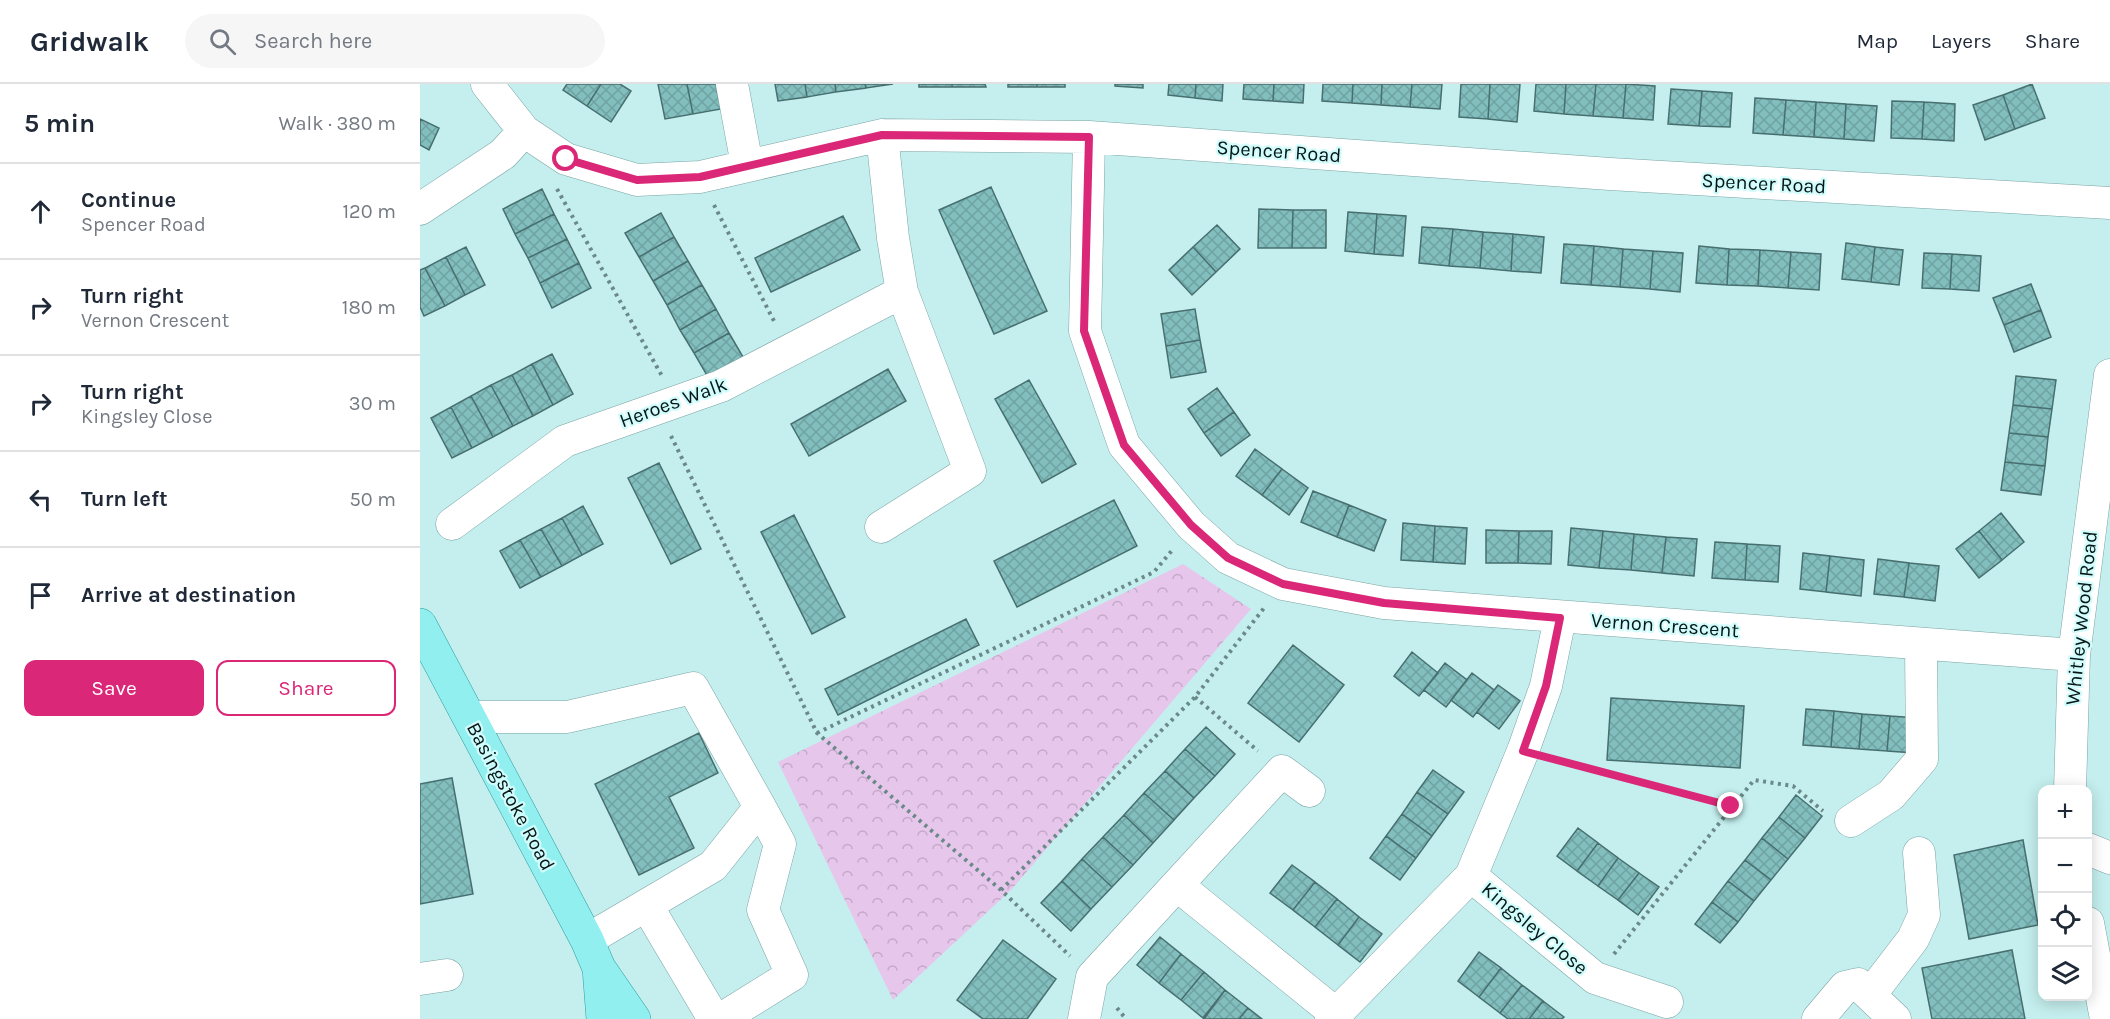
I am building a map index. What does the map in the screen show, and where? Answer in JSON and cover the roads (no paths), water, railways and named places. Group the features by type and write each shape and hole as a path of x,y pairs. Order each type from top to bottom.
{"main road":[{"name":"Basingstoke Road","path":"420,625 593,954 634,1019"},
{"name":"Basingstoke Road","path":"593,954 603,1019"}],"street":[{"name":"Spencer Road","path":"487,84 524,131 566,159 637,180 700,177 882,135 1089,137 1598,173 2110,203"},
{"path":"732,84 747,165"},
{"path":"420,209 503,154 524,131"},
{"path":"881,527 970,471 902,292 892,238 882,135"},
{"name":"Vernon Crescent","path":"1089,137 1084,331 1124,445 1191,525 1228,558 1283,584 1384,603 2074,655"},
{"name":"Heroes Walk","path":"452,524 565,441 721,386 902,292"},
{"name":"Whitley Wood Road","path":"2070,785 2074,655 2110,375"},
{"name":"Kingsley Close","path":"1177,885 1333,1016 1471,876 1523,751 1546,686 1560,618"},
{"path":"1851,820 1891,795 1922,759 1922,644"},
{"path":"469,717 567,717 693,688 780,844 763,910 792,975 721,1019"},
{"path":"1084,1019 1092,976 1282,771 1309,791"},
{"path":"593,954 647,906 713,866 760,807"},
{"path":"2092,851 2110,858"},
{"path":"1870,995 1913,939 1924,915 1919,853"},
{"name":"Kingsley Close","path":"1471,876 1595,978 1667,1002"},
{"path":"647,906 714,1019"},
{"path":"2092,944 2106,1019"},
{"path":"1818,1019 1845,987 1858,984 1895,1019"}]}
